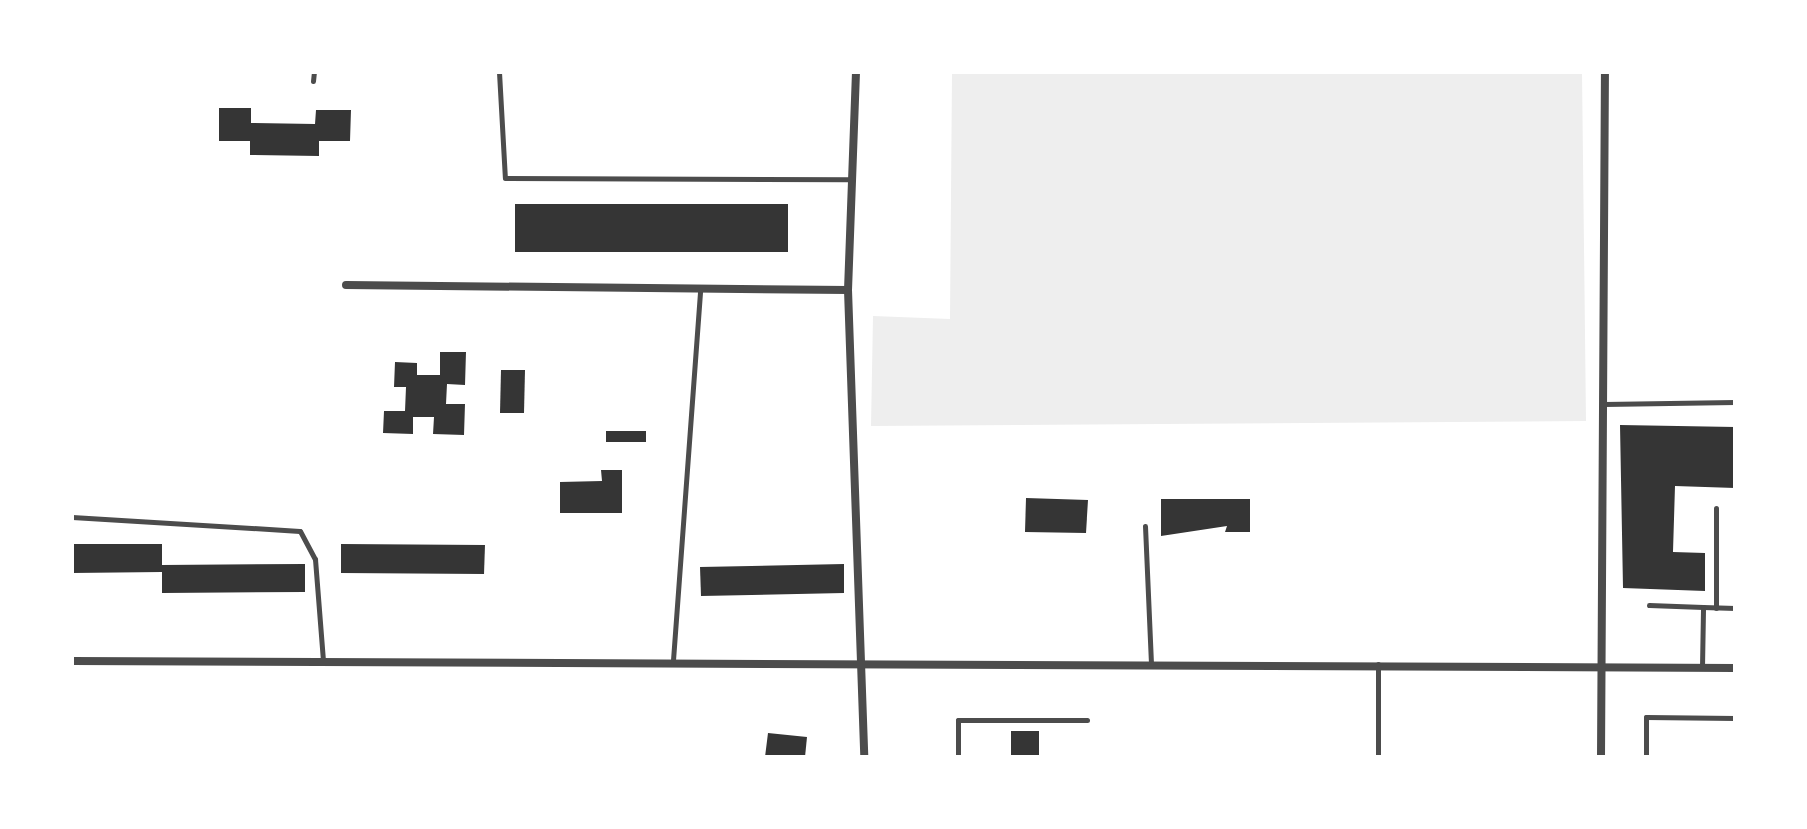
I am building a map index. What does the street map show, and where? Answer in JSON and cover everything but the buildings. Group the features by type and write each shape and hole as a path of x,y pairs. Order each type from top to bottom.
{"street":[{"path":"856,72 848,290 865,661 864,757"},
{"path":"1601,757 1605,72"},
{"path":"346,285 848,290"},
{"path":"72,661 1151,662 1735,668"}],"lane":[{"path":"313,81 314,72"},
{"path":"499,72 505,178 850,179"},
{"path":"673,660 700,288"},
{"path":"1603,404 1735,402"},
{"path":"1716,508 1716,608"},
{"path":"72,517 300,531 315,559 323,660"},
{"path":"1145,526 1151,662"},
{"path":"1649,605 1735,608"},
{"path":"1702,667 1703,607"},
{"path":"1378,663 1378,757"},
{"path":"1646,757 1646,717 1735,718"},
{"path":"958,757 958,720 1087,720"}],"shaded area":[{"path":"952,72 1582,72 1586,421 871,426 873,316 950,319"}]}
